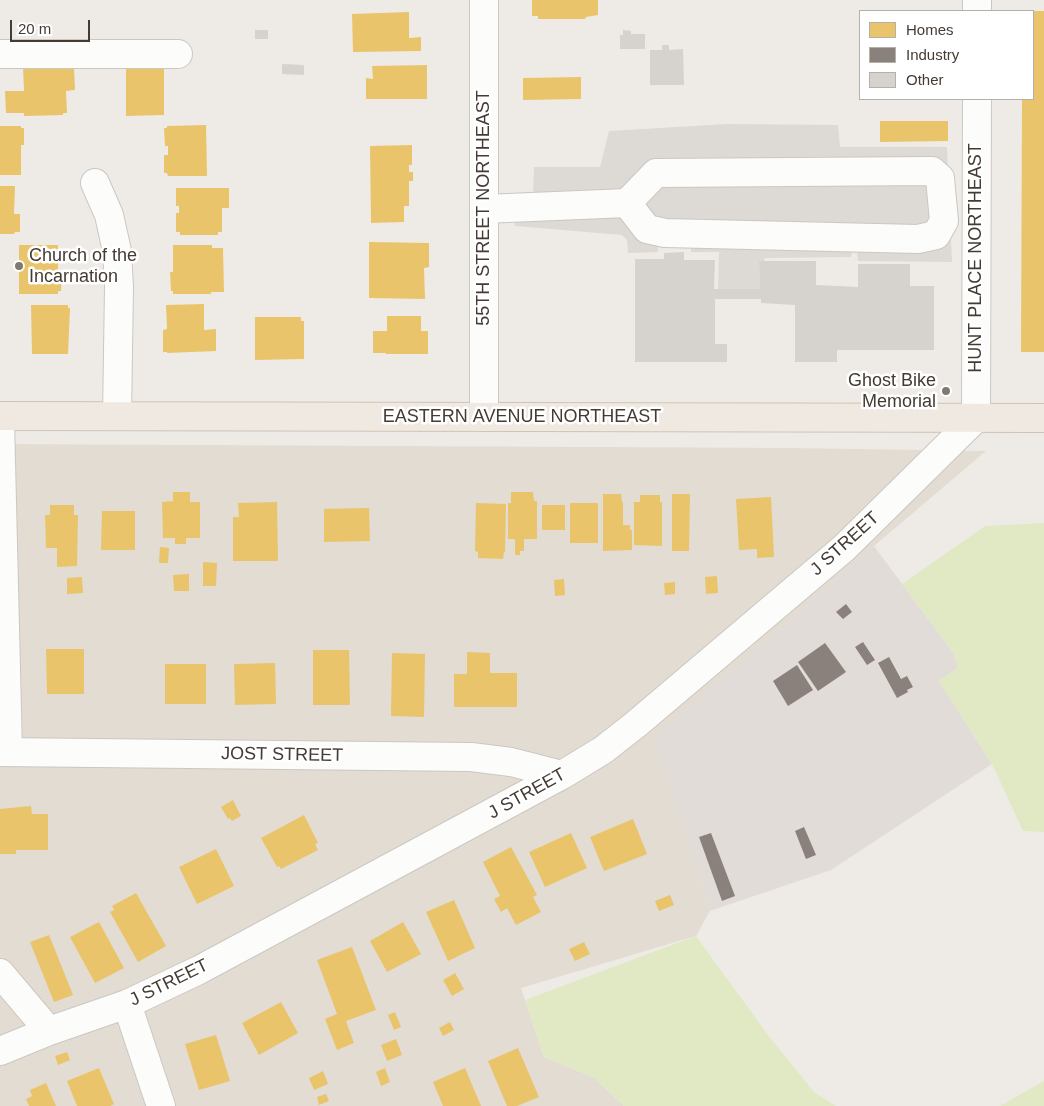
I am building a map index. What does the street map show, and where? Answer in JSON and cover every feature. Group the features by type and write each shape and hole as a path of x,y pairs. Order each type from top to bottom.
{"main road":[{"name":"EASTERN AVENUE NORTHEAST","path":"0,418 117,416 1044,418"}],"street":[{"name":"55TH STREET NORTHEAST","path":"484,0 484,417"},
{"path":"0,54 178,54"},
{"name":"HUNT PLACE NORTHEAST","path":"976,418 977,100"},
{"path":"484,209 627,203 656,173 932,171 940,178 944,221 936,235 918,240 665,233 646,229 627,203"},
{"path":"95,183 110,216 117,251 119,287 117,416"},
{"path":"0,418 4,752"},
{"name":"J STREET","path":"0,1051 49,1031 127,1004 199,970 562,775 603,750 636,725 844,548 976,418"},
{"name":"JOST STREET","path":"4,752 471,757 511,762 562,775"},
{"path":"0,973 49,1031"},
{"path":"127,1004 161,1106"}],"shaded area":[{"path":"727,124 838,125 840,147 947,147 952,262 858,261 857,252 852,253 851,257 765,258 764,261 759,262 760,289 718,289 719,252 691,252 691,247 658,247 658,252 628,253 627,240 622,235 515,226 515,197 533,195 534,167 600,167 609,131"},
{"path":"0,444 793,448 986,451 874,546 656,737 710,911 696,936 521,988 544,1057 593,1077 624,1106 0,1106"},
{"path":"874,546 953,652 958,668 939,681 992,764 831,870 710,911 655,737"}],"green space":[{"path":"1044,523 1044,832 1023,831 992,764 939,681 958,668 953,652 902,584 985,526"},
{"path":"696,936 768,1035 814,1092 836,1106 624,1106 593,1077 544,1057 525,1000"},
{"path":"1044,1081 1044,1106 1000,1106"}],"building: Homes":[{"path":"532,0 598,0 598,15 586,17 585,19 538,19 538,16 532,16"},
{"path":"1034,11 1044,11 1044,352 1021,352 1022,100 1034,100"},
{"path":"409,12 409,38 421,37 421,51 353,52 352,14"},
{"path":"427,65 427,99 366,99 366,78 373,79 372,66"},
{"path":"61,66 61,69 74,68 75,90 66,91 67,113 63,113 63,115 24,116 24,113 6,113 5,91 24,91 23,67"},
{"path":"164,66 164,115 126,116 126,67"},
{"path":"581,77 581,99 523,100 523,78"},
{"path":"880,121 948,121 948,141 880,142"},
{"path":"206,125 207,176 168,176 167,173 164,173 164,155 168,155 168,146 165,146 164,128 167,128 167,126"},
{"path":"0,126 21,126 21,128 24,128 24,145 21,145 21,175 0,175"},
{"path":"412,145 412,165 409,165 409,172 413,172 413,181 409,181 409,206 404,206 404,222 371,223 370,146"},
{"path":"0,186 15,186 14,214 20,214 20,232 0,234"},
{"path":"176,188 229,188 229,208 222,208 222,232 218,232 218,235 180,235 180,232 176,232 176,213 179,213 179,206 176,206"},
{"path":"369,242 429,243 429,267 424,268 425,299 369,298"},
{"path":"19,245 58,245 58,274 62,274 61,291 58,291 58,294 19,294"},
{"path":"173,245 212,245 212,248 223,248 224,292 173,294 173,291 171,291 170,272 173,272"},
{"path":"204,304 204,330 216,329 216,351 163,352 163,330 167,329 166,305"},
{"path":"31,305 68,305 68,308 70,308 68,354 32,354"},
{"path":"387,316 421,316 421,331 428,331 428,354 373,353 373,331 387,331"},
{"path":"255,317 301,317 301,321 304,321 304,359 255,360"},
{"path":"173,492 190,492 190,502 200,502 200,538 186,538 186,544 175,544 175,538 163,538 162,502 173,501"},
{"path":"511,492 533,492 534,501 537,501 537,539 524,539 524,551 520,551 520,555 515,555 515,539 508,539 508,503 511,503"},
{"path":"603,494 621,494 623,525 630,525 630,530 632,530 632,550 603,551"},
{"path":"672,494 690,494 689,551 672,551"},
{"path":"640,495 660,495 660,502 662,502 662,546 634,545 634,502 640,502"},
{"path":"771,497 774,557 757,558 757,549 739,550 736,499"},
{"path":"277,502 278,561 233,561 233,517 239,517 238,503"},
{"path":"476,503 506,504 505,552 503,559 478,558 478,552 475,551"},
{"path":"570,503 598,503 598,543 570,543"},
{"path":"50,505 74,505 74,515 78,515 77,566 57,567 57,548 46,548 45,515 50,515"},
{"path":"542,505 565,505 565,530 542,530"},
{"path":"369,508 370,541 324,542 324,509"},
{"path":"102,511 135,511 135,550 101,550"},
{"path":"160,547 169,548 168,563 159,563"},
{"path":"203,562 217,563 216,586 203,586"},
{"path":"189,574 189,591 174,591 173,575"},
{"path":"717,576 718,593 706,594 705,577"},
{"path":"82,577 83,593 67,594 67,578"},
{"path":"564,579 565,595 555,596 554,580"},
{"path":"675,582 675,594 665,595 664,583"},
{"path":"46,649 84,649 84,694 47,694"},
{"path":"313,650 349,650 350,705 313,705"},
{"path":"467,652 490,653 490,673 517,673 517,707 454,707 454,674 467,674"},
{"path":"392,653 425,654 424,717 391,716"},
{"path":"275,663 276,704 235,705 234,664"},
{"path":"165,664 206,664 206,704 165,704"},
{"path":"233,800 241,816 232,821 230,818 228,819 221,807"},
{"path":"31,806 32,814 48,814 48,850 16,850 16,854 0,854 0,809"},
{"path":"304,815 318,843 315,844 318,850 281,869 279,866 277,867 261,838"},
{"path":"633,819 647,854 604,871 590,837"},
{"path":"571,833 587,868 545,887 529,852"},
{"path":"511,847 537,895 533,897 541,912 516,925 507,908 501,912 494,899 500,896 483,862"},
{"path":"216,849 234,886 197,904 179,867"},
{"path":"136,893 166,946 138,962 110,912 114,910 112,906"},
{"path":"670,895 674,905 659,911 655,901"},
{"path":"454,900 475,948 448,961 426,912"},
{"path":"99,922 124,968 95,983 70,937"},
{"path":"403,922 421,954 387,972 370,941"},
{"path":"49,935 73,995 54,1002 30,942"},
{"path":"584,942 590,954 575,961 569,949"},
{"path":"352,947 376,1010 346,1021 354,1043 337,1050 325,1019 337,1014 317,960"},
{"path":"455,973 464,989 452,996 443,980"},
{"path":"281,1002 298,1033 259,1055 242,1023"},
{"path":"395,1012 401,1027 394,1030 388,1015"},
{"path":"450,1022 454,1030 443,1036 439,1028"},
{"path":"216,1035 230,1081 199,1090 185,1044"},
{"path":"396,1039 402,1055 387,1061 381,1045"},
{"path":"518,1048 539,1097 517,1106 507,1106 488,1061"},
{"path":"67,1052 70,1060 58,1065 55,1056"},
{"path":"99,1068 114,1104 110,1106 77,1106 67,1081"},
{"path":"385,1068 390,1082 381,1086 376,1072"},
{"path":"465,1068 481,1106 443,1106 433,1082"},
{"path":"323,1071 328,1084 314,1090 309,1078"},
{"path":"46,1083 56,1106 29,1106 26,1099 32,1096 30,1090"},
{"path":"326,1094 329,1101 319,1105 317,1097"}],"building: Industry":[{"path":"846,604 852,612 843,619 836,612"},
{"path":"863,642 875,660 867,665 855,647"},
{"path":"825,643 846,672 818,691 798,662"},
{"path":"889,657 901,679 907,676 913,687 897,698 878,663"},
{"path":"797,665 813,690 788,706 773,681"},
{"path":"804,827 816,855 806,859 795,831"},
{"path":"711,833 735,896 722,901 699,837"}],"building: Other":[{"path":"255,30 268,30 268,39 255,39"},
{"path":"623,30 631,31 631,34 645,34 645,49 620,49 620,35 623,35"},
{"path":"662,45 669,45 669,50 683,49 684,85 650,85 650,50 662,50"},
{"path":"282,64 304,65 304,75 282,74"},
{"path":"684,252 684,260 715,260 714,289 760,289 759,261 816,261 816,285 858,287 858,264 910,264 910,286 934,286 934,350 837,350 837,362 795,362 795,305 761,303 761,299 715,299 715,344 727,344 727,362 635,362 635,259 664,259 664,253"}],"place":[{"name":"Church of the Incarnation","path":"19,266"},
{"name":"Ghost Bike Memorial","path":"946,391"}]}
